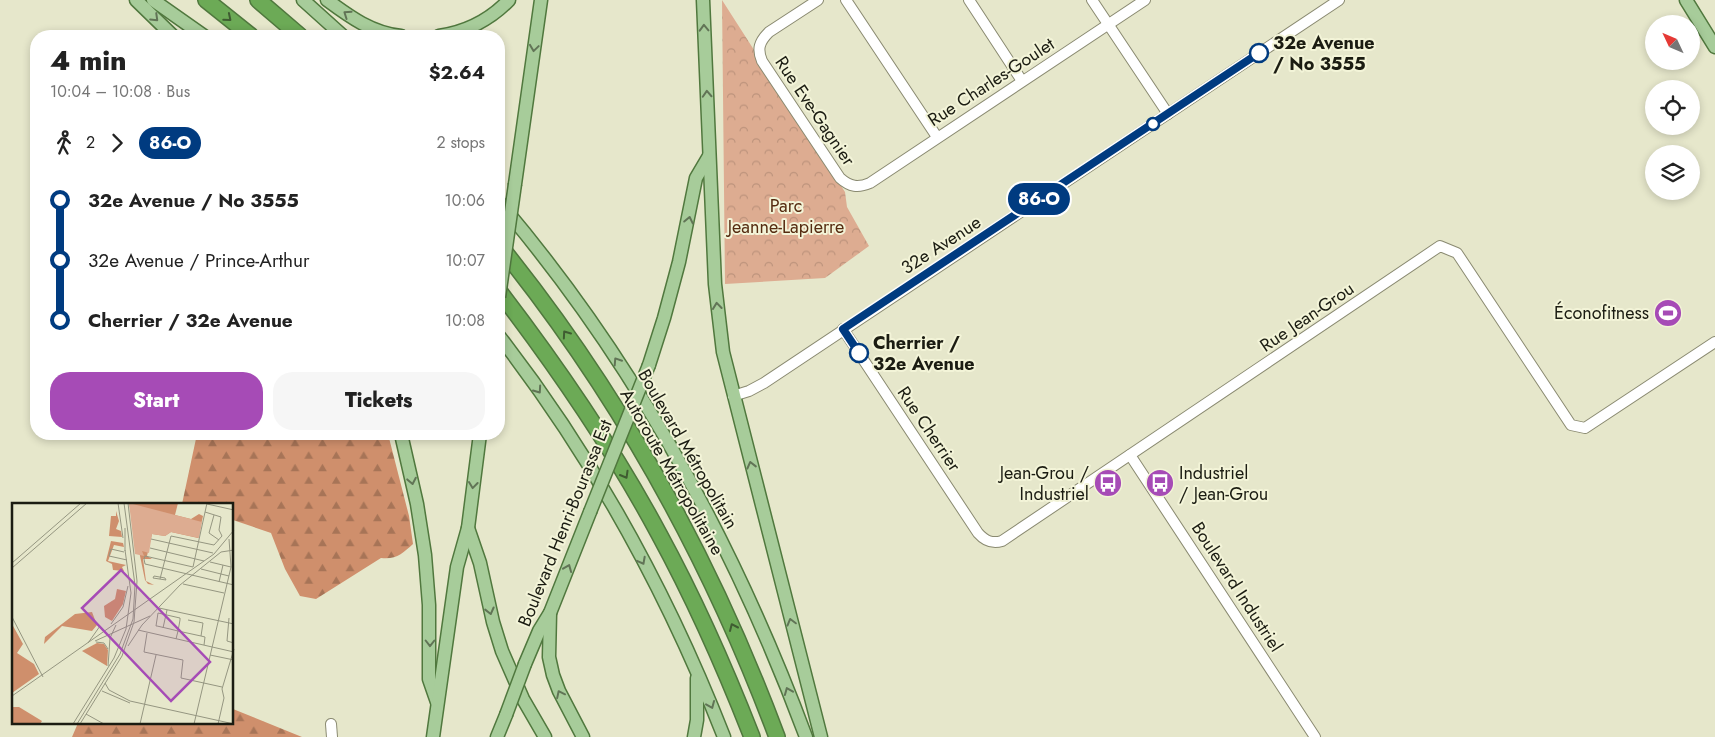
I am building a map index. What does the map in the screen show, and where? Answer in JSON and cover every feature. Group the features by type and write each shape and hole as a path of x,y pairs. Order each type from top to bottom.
{"highway":[{"path":"206,0 243,30"},
{"path":"258,0 293,30"},
{"name":"Autoroute Métropolitaine","path":"505,253 584,360 619,413 676,511 732,625 777,737"},
{"path":"505,299 574,394 617,461 659,533 707,631 752,737"}],"main road":[{"path":"136,0 168,30"},
{"path":"153,0 196,30"},
{"path":"303,0 336,30"},
{"path":"327,0 366,26 377,30"},
{"path":"463,30 474,26 509,0"},
{"path":"505,255 541,0"},
{"path":"1686,0 1715,47"},
{"path":"704,2 716,300 723,352 821,737"},
{"name":"Boulevard Henri-Bourassa Est","path":"497,737 539,631 550,613 648,365 675,278 696,178 709,156"},
{"name":"Boulevard Métropolitain","path":"505,209 579,305 632,384 669,445 737,572 806,737"},
{"path":"505,344 555,414 611,504 661,596 724,737"},
{"path":"403,440 417,504 424,555 429,605 429,679 437,702"},
{"path":"433,737 457,567 468,528 479,440"},
{"path":"468,528 480,563 487,600 500,645 523,699 544,737"},
{"path":"550,613 550,657 553,675 559,691 584,737"},
{"path":"694,737 698,720 697,673"}],"street":[{"name":"Rue Eve-Gagnier","path":"818,0 762,38 759,45 759,54 840,178 847,184 855,187"},
{"path":"846,0 936,137"},
{"path":"969,0 1022,81"},
{"path":"1092,0 1168,114"},
{"name":"Rue Charles-Goulet","path":"855,187 870,183 936,137 1145,0"},
{"name":"32e Avenue","path":"733,396 759,386 1339,0"},
{"name":"Rue Jean-Grou","path":"992,542 1002,541 1440,246 1458,253 1571,425 1585,428 1715,342"},
{"name":"Rue Cherrier","path":"843,329 978,533 986,540 992,542"},
{"name":"Boulevard Industriel","path":"1130,455 1315,737"},
{"path":"331,724 332,737"}],"green space":[{"name":"Parc Jeanne-Lapierre","path":"722,0 845,192 847,207 869,246 825,278 725,284"},
{"path":"196,440 390,440 409,516 413,544 395,557 381,558 316,599 300,596 285,569 271,533 234,520 234,503 182,503"},
{"path":"234,709 302,737 72,737 78,724 234,724"}],"bus line":[{"name":"86-O","path":"859,353 843,329 1259,53"}],"place":[{"name":"32e Avenue / No 3555","path":"1259,53"},
{"name":"Éconofitness","path":"1668,313"},
{"name":"Cherrier / 32e Avenue","path":"859,353"},
{"name":"Jean-Grou / Industriel","path":"1108,483"},
{"name":"Industriel / Jean-Grou","path":"1160,483"}]}
